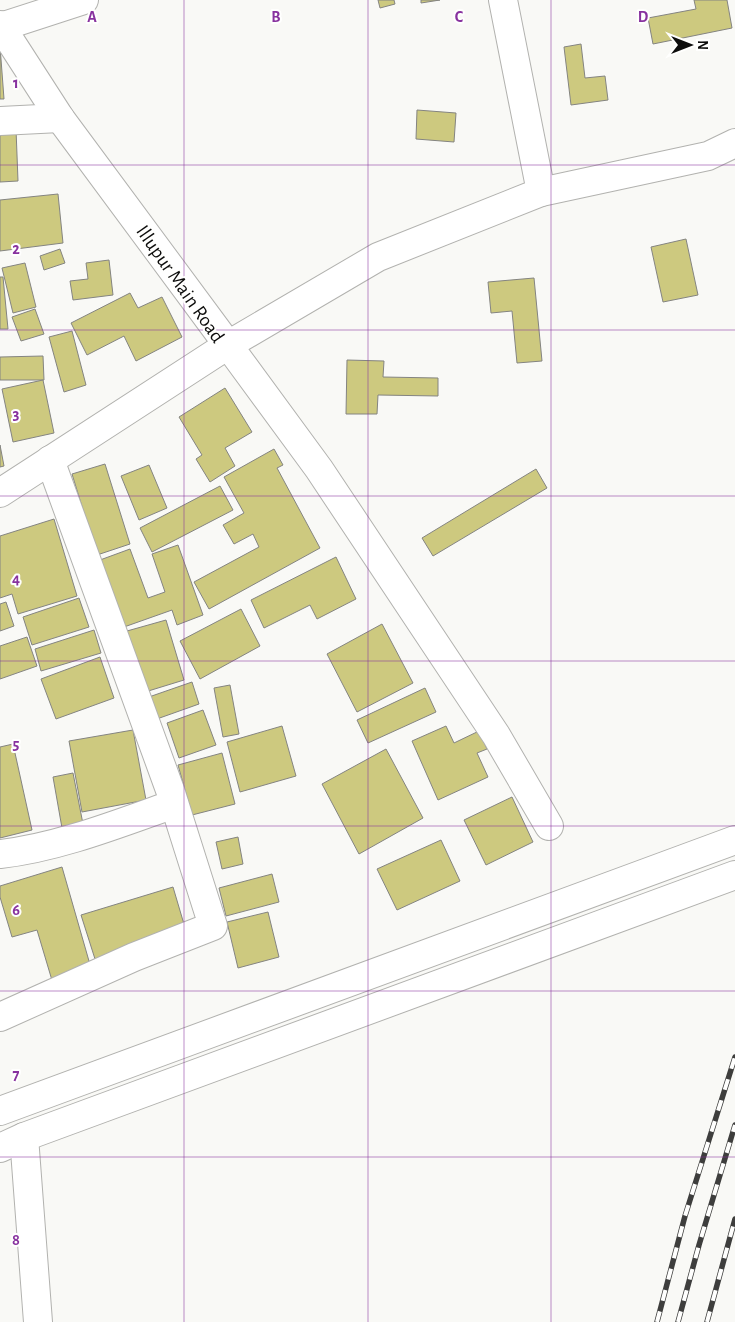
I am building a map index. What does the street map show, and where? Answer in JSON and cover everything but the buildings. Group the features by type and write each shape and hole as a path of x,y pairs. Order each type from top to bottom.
{"street":[{"path":"0,26 84,0"},
{"path":"503,0 541,192"},
{"name":"Illupur Main Road","path":"0,26 60,118 228,345 0,493"},
{"path":"0,121 60,118"},
{"path":"549,826 496,735 319,469 228,345 378,257 541,192 708,156 735,143"},
{"path":"0,1017 134,957 213,926 174,804 50,460"},
{"path":"0,854 14,853 83,836 174,804"},
{"path":"0,1111 723,844"},
{"path":"38,1322 12,1143 735,875"}],"railway":[{"path":"657,1322 685,1216 735,1057"},
{"path":"678,1322 735,1125"},
{"path":"707,1322 735,1219"}]}
